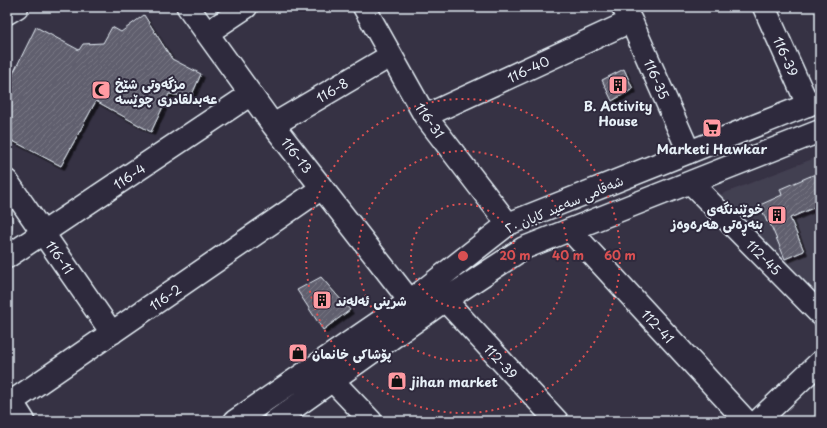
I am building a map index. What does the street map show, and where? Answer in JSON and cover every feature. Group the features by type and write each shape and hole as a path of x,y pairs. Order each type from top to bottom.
{"street":[{"path":"7,13 17,7"},
{"name":"116-13","path":"188,7 273,125 410,301"},
{"path":"207,33 246,7"},
{"name":"116-31","path":"364,7 390,56 425,116 508,224"},
{"name":"116-39","path":"764,7 814,102"},
{"name":"116-40","path":"425,116 627,14"},
{"name":"116-35","path":"627,14 689,152"},
{"name":"116-8","path":"273,125 390,56"},
{"name":"116-4","path":"7,257 251,94"},
{"name":"شەقامی سەعید کابان ٢٠","path":"235,421 410,301 508,224 814,102"},
{"name":"شەقامی سەعید کابان ٢٠","path":"275,421 445,300 524,248 820,131"},
{"name":"116-11","path":"7,182 44,233 112,333"},
{"name":"112-45","path":"690,183 820,314"},
{"name":"116-2","path":"9,403 322,188"},
{"name":"112-41","path":"570,230 746,421"},
{"name":"112-39","path":"445,300 557,421"},
{"path":"758,421 820,362"},
{"path":"332,380 371,421"},
{"path":"9,403 24,421"}],"shaded area":[{"path":"820,156 820,298 717,196"}],"green space":[{"path":"7,207 10,211 13,225 7,242"}],"building":[{"name":"مزگەوتی شێخ عەبدلقادری چوێسە","path":"144,15 172,59 201,74 191,97 169,94 151,132 96,101 61,166 7,138 7,86 36,27 79,50 83,44 103,43 112,27 121,32"},
{"name":"B. Activity House","path":"624,69 633,89 612,101 602,80"},
{"name":"خوێندنگەی بنەڕەتی هەرەوەز","path":"820,172 820,205 790,218 804,251 785,259 769,221 767,222 760,205 782,195 780,189"},
{"name":"شرینی ئەلەند","path":"321,277 350,310 323,330 297,290"}],"place":[{"name":"B. Activity House","path":"618,85"},
{"name":"مزگەوتی شێخ عەبدلقادری چوێسە","path":"101,90"},
{"name":"Marketi Hawkar","path":"712,128"},
{"name":"خوێندنگەی بنەڕەتی هەرەوەز","path":"777,215"},
{"name":"شرینی ئەلەند","path":"322,300"},
{"name":"پۆشاکی خانمان","path":"298,353"},
{"name":"jihan market","path":"397,381"}]}
